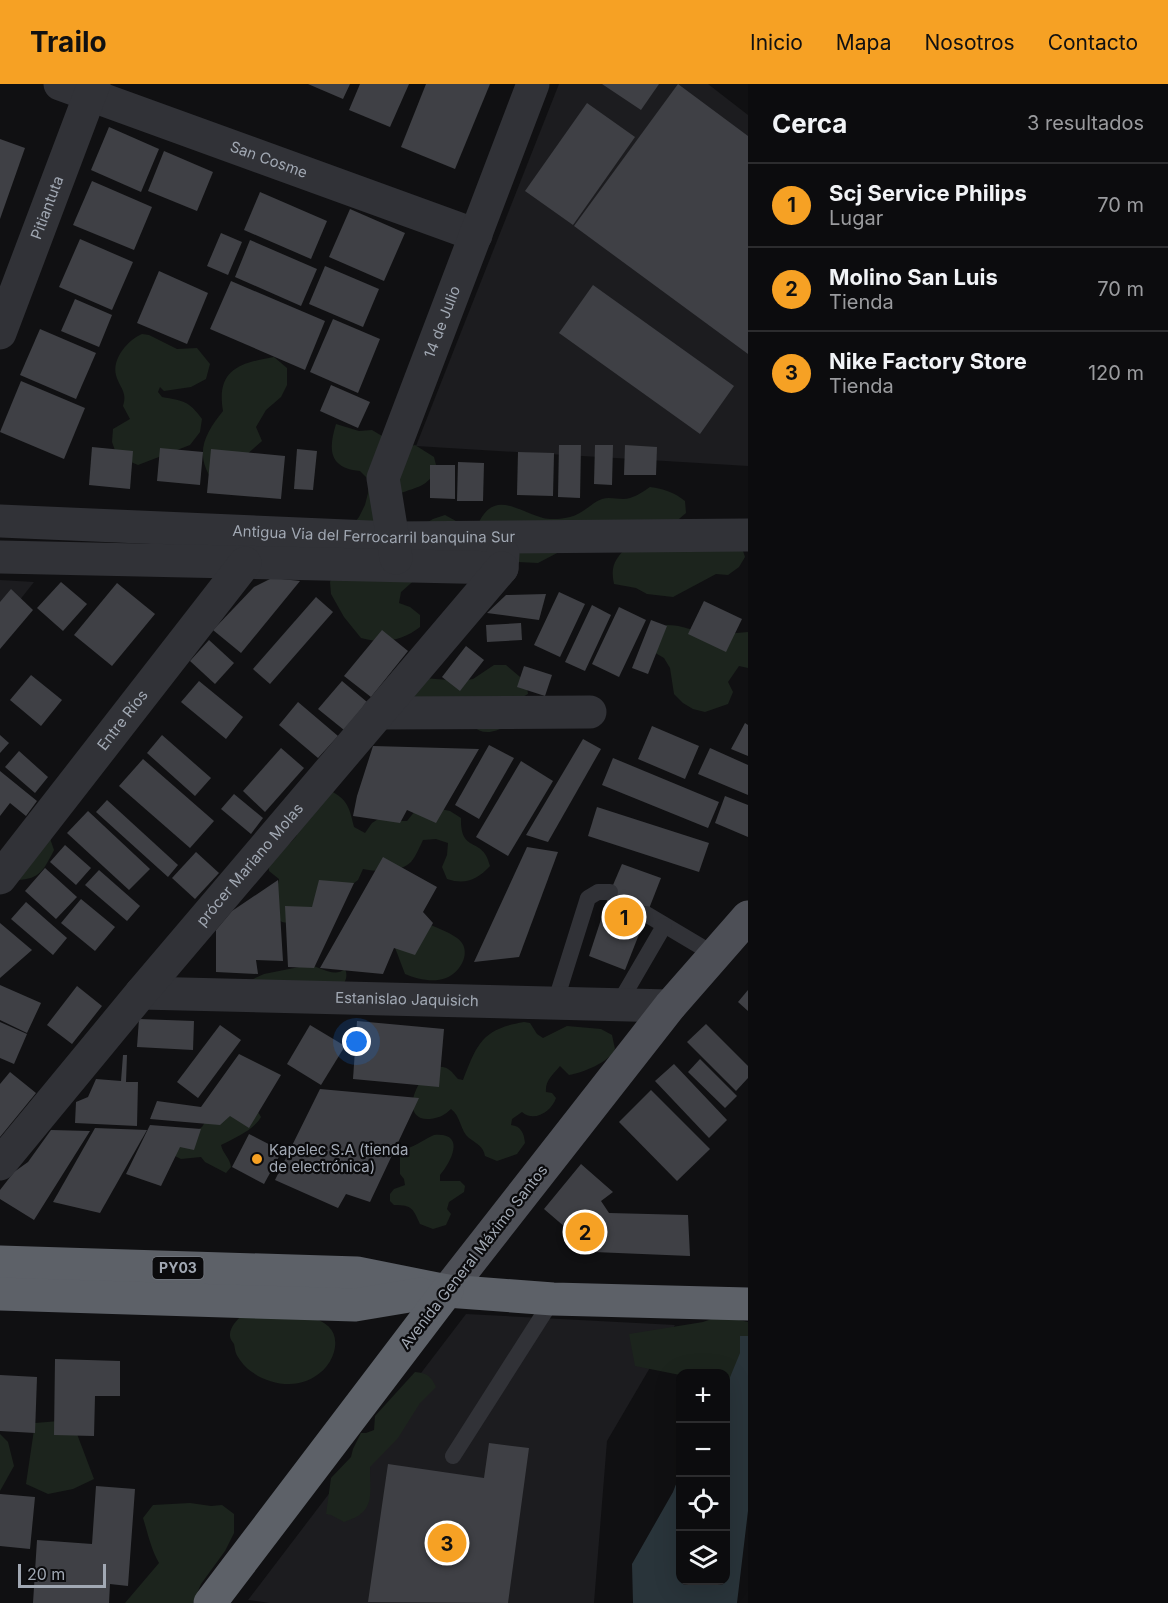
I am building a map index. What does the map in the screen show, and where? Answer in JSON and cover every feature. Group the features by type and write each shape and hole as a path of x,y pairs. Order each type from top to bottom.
{"highway":[{"name":"PY03","path":"0,1262 357,1273 447,1290 553,1299 748,1304"},
{"name":"PY03","path":"0,1294 355,1305 447,1290"},
{"name":"Avenida General Máximo Santos","path":"210,1603 447,1290"}],"main road":[{"name":"Avenida General Máximo Santos","path":"447,1290 670,1006 748,917"}],"street":[{"name":"14 de Julio","path":"395,552 383,478 534,84"},
{"name":"San Cosme","path":"81,88 476,235"},
{"name":"Pitiantuta","path":"0,333 81,88"},
{"name":"Antigua Via del Ferrocarril banquina Sur","path":"0,521 395,552 503,553 748,535"},
{"path":"0,557 245,563 395,552"},
{"name":"prócer Mariano Molas","path":"0,1164 378,713 503,553"},
{"name":"Entre Ríos","path":"0,878 245,563"},
{"path":"378,713 590,712"},
{"name":"Estanislao Jaquisich","path":"141,993 670,1006"}],"lane":[{"path":"555,1003 588,898 598,892 610,892"},
{"path":"646,914 715,955"},
{"path":"618,1005 664,926"},
{"path":"453,1456 553,1299"}],"shaded area":[{"path":"559,84 708,84 748,115 748,466 416,446"},
{"path":"142,334 149,335 177,349 197,348 210,364 206,379 191,387 164,391 160,387 158,392 162,397 189,405 202,419 200,432 190,445 138,465 117,456 112,442 113,429 130,419 123,406 124,397 116,375 116,362 122,350"},
{"path":"274,357 287,368 287,385 281,397 266,410 256,427 262,441 244,457 209,475 205,466 203,449 208,433 223,411 223,386 227,377 250,362"},
{"path":"336,424 359,431 372,430 402,448 415,445 434,457 437,469 429,480 421,486 399,494 393,505 413,531 445,515 456,521 419,576 401,592 399,603 410,607 420,615 420,627 392,640 377,641 361,638 344,617 331,594 330,582 352,526 365,505 368,493 368,479 360,471 342,466 333,456 332,442"},
{"path":"650,487 669,491 685,501 686,513 659,536 561,551 538,563 498,561 479,522 485,512 500,505 508,505 546,519 567,518 575,516 602,499 630,498"},
{"path":"741,545 745,557 739,567 728,575 716,574 673,597 647,594 636,588 614,584 614,566 623,551"},
{"path":"0,580 34,582 0,625"},
{"path":"667,625 715,633 748,632 748,668 739,666 728,682 733,692 728,704 705,712 693,709 674,694 670,668 664,658 652,651 656,630"},
{"path":"494,665 506,665 526,682 528,694 506,706 500,729 481,731 459,711 413,723 411,677 461,681 473,679"},
{"path":"327,789 343,800 349,808 354,827 365,833 372,823 383,816 393,821 407,821 415,811 426,806 450,811 461,818 464,837 482,851 490,866 470,880 447,879 442,867 447,855 448,843 436,839 423,840 413,860 406,866 388,871 363,869 358,880 314,914 294,924 282,922 272,914 279,879 269,871 268,858 294,839 297,835 295,823"},
{"path":"46,827 54,850 41,872 31,878 7,881"},
{"path":"423,922 453,935 462,943 464,960 457,971 446,978 425,980 405,974 394,945"},
{"path":"309,965 332,972 345,969 346,978 342,987 251,980 264,974"},
{"path":"524,1022 530,1023 537,1034 543,1038 567,1026 601,1029 612,1035 615,1049 608,1058 581,1072 569,1075 560,1066 550,1078 546,1088 546,1092 552,1093 556,1098 554,1103 547,1111 537,1116 522,1112 512,1119 511,1125 521,1131 525,1143 517,1154 497,1161 485,1156 481,1147 466,1135 451,1109 436,1118 419,1117 414,1110 413,1101 422,1079 430,1071 439,1067 448,1069 458,1079 463,1080 483,1040 499,1029"},
{"path":"213,1109 258,1112 261,1117 249,1130 221,1145 231,1167 226,1173 205,1162 201,1157 181,1159 175,1156 176,1144 202,1127"},
{"path":"434,1135 444,1135 450,1138 454,1149 440,1175 440,1181 460,1181 465,1186 464,1192 449,1202 447,1209 451,1214 446,1225 433,1229 420,1224 414,1211 409,1207 394,1205 390,1201 390,1194 394,1189 405,1185 400,1174 400,1149 413,1146"},
{"path":"244,1313 288,1314 318,1320 329,1327 335,1337 334,1352 330,1362 315,1376 297,1383 278,1383 250,1371 237,1355 230,1337 233,1326"},
{"path":"466,1314 675,1325 607,1441 594,1603 270,1603 248,1600"},
{"path":"726,1317 748,1322 748,1411 741,1390 730,1386 730,1369 676,1369 676,1374 635,1366 629,1334 703,1322"},
{"path":"740,1336 748,1336 748,1511 737,1603 633,1603 632,1564 676,1484 676,1585 730,1585 730,1377 740,1353"},
{"path":"415,1372 428,1376 436,1387 420,1403 398,1438 370,1467 370,1495 366,1508 362,1513 344,1522 326,1514 331,1478 351,1457 361,1433 374,1430 375,1416"},
{"path":"59,1421 77,1434 94,1479 73,1489 48,1494 26,1484 35,1423"},
{"path":"0,1434 8,1442 14,1466 0,1491"},
{"path":"190,1503 222,1505 234,1514 234,1533 225,1551 201,1584 193,1603 125,1603 159,1563 143,1518 153,1505"}],"building":[{"path":"308,84 350,84 343,99"},
{"path":"360,84 409,84 390,127 349,110"},
{"path":"426,84 490,84 455,169 401,147"},
{"path":"602,84 659,84 641,110"},
{"path":"678,84 748,136 748,354 574,226"},
{"path":"587,103 635,137 573,225 525,191"},
{"path":"109,127 159,149 141,192 91,170"},
{"path":"0,139 25,148 0,219"},
{"path":"164,151 213,172 197,211 148,191"},
{"path":"92,181 152,207 134,250 73,225"},
{"path":"260,192 327,221 311,259 244,230"},
{"path":"350,209 405,233 384,281 329,257"},
{"path":"221,233 242,242 228,275 207,266"},
{"path":"80,239 133,262 112,310 59,287"},
{"path":"250,240 317,269 301,306 235,277"},
{"path":"325,266 379,289 363,327 309,304"},
{"path":"159,271 208,293 187,344 137,323"},
{"path":"231,281 325,321 305,370 210,329"},
{"path":"593,285 734,386 700,434 559,333"},
{"path":"75,299 112,315 99,347 61,331"},
{"path":"333,319 380,339 358,393 310,372"},
{"path":"40,329 96,353 76,399 20,375"},
{"path":"21,381 85,408 64,459 0,432"},
{"path":"331,385 370,402 358,428 320,411"},
{"path":"559,445 581,445 580,498 558,497"},
{"path":"595,445 613,445 612,485 594,484"},
{"path":"625,445 657,447 656,475 624,475"},
{"path":"92,447 133,451 130,489 89,485"},
{"path":"160,448 203,452 200,485 157,481"},
{"path":"211,449 285,456 281,499 207,493"},
{"path":"297,449 317,451 313,490 294,489"},
{"path":"518,452 554,453 553,496 517,495"},
{"path":"458,462 484,463 483,501 457,501"},
{"path":"430,465 455,465 455,499 430,498"},
{"path":"272,578 300,581 241,653 213,630 254,587"},
{"path":"61,582 87,604 63,631 37,608"},
{"path":"117,583 155,614 112,666 74,635"},
{"path":"11,589 33,610 0,649 0,602"},
{"path":"559,592 585,604 560,657 534,645"},
{"path":"546,594 539,620 487,613 506,595"},
{"path":"316,597 333,612 270,684 253,669"},
{"path":"704,601 742,619 726,652 688,634"},
{"path":"592,605 611,615 585,671 565,662"},
{"path":"619,607 646,620 619,677 592,664"},
{"path":"651,620 667,626 648,674 632,668"},
{"path":"521,623 522,640 487,642 486,625"},
{"path":"382,630 408,651 371,697 344,676"},
{"path":"209,640 234,663 215,684 190,661"},
{"path":"466,646 484,660 460,691 442,677"},
{"path":"524,666 552,675 545,696 517,687"},
{"path":"31,675 62,700 41,726 10,700"},
{"path":"199,681 243,717 226,739 181,702"},
{"path":"342,681 367,702 344,730 318,709"},
{"path":"298,702 338,736 318,758 279,725"},
{"path":"745,723 748,725 748,756 731,749"},
{"path":"652,726 699,746 685,779 638,759"},
{"path":"0,735 9,743 0,753"},
{"path":"162,735 211,778 195,796 147,753"},
{"path":"583,739 601,749 548,842 526,835"},
{"path":"489,745 514,758 479,819 455,805"},
{"path":"373,746 479,749 436,823 407,810 400,823 353,816"},
{"path":"281,748 304,768 265,812 243,791"},
{"path":"710,748 748,765 748,795 698,774"},
{"path":"19,751 48,777 35,793 5,767"},
{"path":"613,758 719,802 708,828 602,785"},
{"path":"143,759 214,821 190,848 119,786"},
{"path":"521,761 553,781 508,856 476,837"},
{"path":"0,771 37,801 26,816 10,803 0,816"},
{"path":"234,794 263,818 251,834 221,809"},
{"path":"725,796 748,805 748,837 715,823"},
{"path":"107,800 178,865 168,877 96,812"},
{"path":"597,807 709,843 699,872 588,836"},
{"path":"88,811 150,869 129,890 67,833"},
{"path":"65,845 91,868 76,885 50,862"},
{"path":"527,847 558,852 519,957 474,962"},
{"path":"196,852 219,873 195,899 172,878"},
{"path":"383,857 437,887 423,912 433,923 415,955 394,948 383,974 320,968"},
{"path":"622,864 661,878 625,970 589,956 610,892"},
{"path":"45,868 77,897 56,919 25,891"},
{"path":"99,870 140,906 127,921 85,885"},
{"path":"278,880 283,961 256,960 258,974 216,972 216,930 232,911"},
{"path":"319,880 354,883 314,968 288,967 285,906 312,907"},
{"path":"81,899 115,927 95,951 61,923"},
{"path":"26,902 67,938 53,955 11,919"},
{"path":"0,923 32,950 0,978"},
{"path":"0,985 41,1003 27,1033 0,1020"},
{"path":"77,986 102,1006 72,1044 47,1025"},
{"path":"748,990 748,1011 738,1002"},
{"path":"139,1019 194,1021 193,1050 137,1047"},
{"path":"357,1021 444,1029 439,1087 353,1079"},
{"path":"0,1022 27,1034 14,1064 0,1058"},
{"path":"706,1024 748,1066 748,1078 736,1091 687,1042"},
{"path":"220,1025 241,1040 198,1098 177,1082"},
{"path":"310,1025 345,1046 321,1085 287,1064"},
{"path":"239,1054 281,1075 249,1128 230,1116 220,1125 150,1119 157,1101 201,1107"},
{"path":"123,1055 127,1055 126,1082 138,1082 137,1126 75,1123 76,1102 88,1097 96,1079 121,1081"},
{"path":"700,1059 737,1096 725,1108 688,1072"},
{"path":"674,1064 727,1120 709,1138 655,1081"},
{"path":"10,1072 36,1093 0,1137 0,1084"},
{"path":"320,1089 419,1098 370,1202 346,1194 338,1208 275,1180"},
{"path":"651,1090 710,1149 677,1181 619,1122"},
{"path":"150,1125 201,1129 194,1150 180,1147 161,1186 126,1174"},
{"path":"95,1128 147,1130 100,1213 53,1202"},
{"path":"51,1130 90,1131 34,1220 0,1199 0,1190 14,1172 28,1162"},
{"name":"Kapelec S.A (tienda de electrónica)","path":"249,1134 282,1151 264,1184 232,1167"},
{"path":"581,1164 613,1192 601,1201 609,1213 688,1215 690,1256 594,1252 544,1209"},
{"path":"55,1359 120,1361 120,1396 95,1396 94,1436 54,1435"},
{"path":"0,1375 37,1377 35,1433 0,1431"},
{"path":"489,1443 529,1448 508,1603 368,1602 388,1464 484,1478"},
{"path":"96,1486 135,1489 128,1586 110,1584 109,1603 33,1603 37,1540 92,1544"},
{"path":"0,1494 35,1497 30,1549 0,1546"}],"place":[{"name":"Scj Service Philips","path":"624,917"},
{"name":"Kapelec S.A (tienda de electrónica)","path":"257,1159"},
{"name":"Molino San Luis","path":"585,1232"},
{"name":"Nike Factory Store","path":"447,1543"}]}
